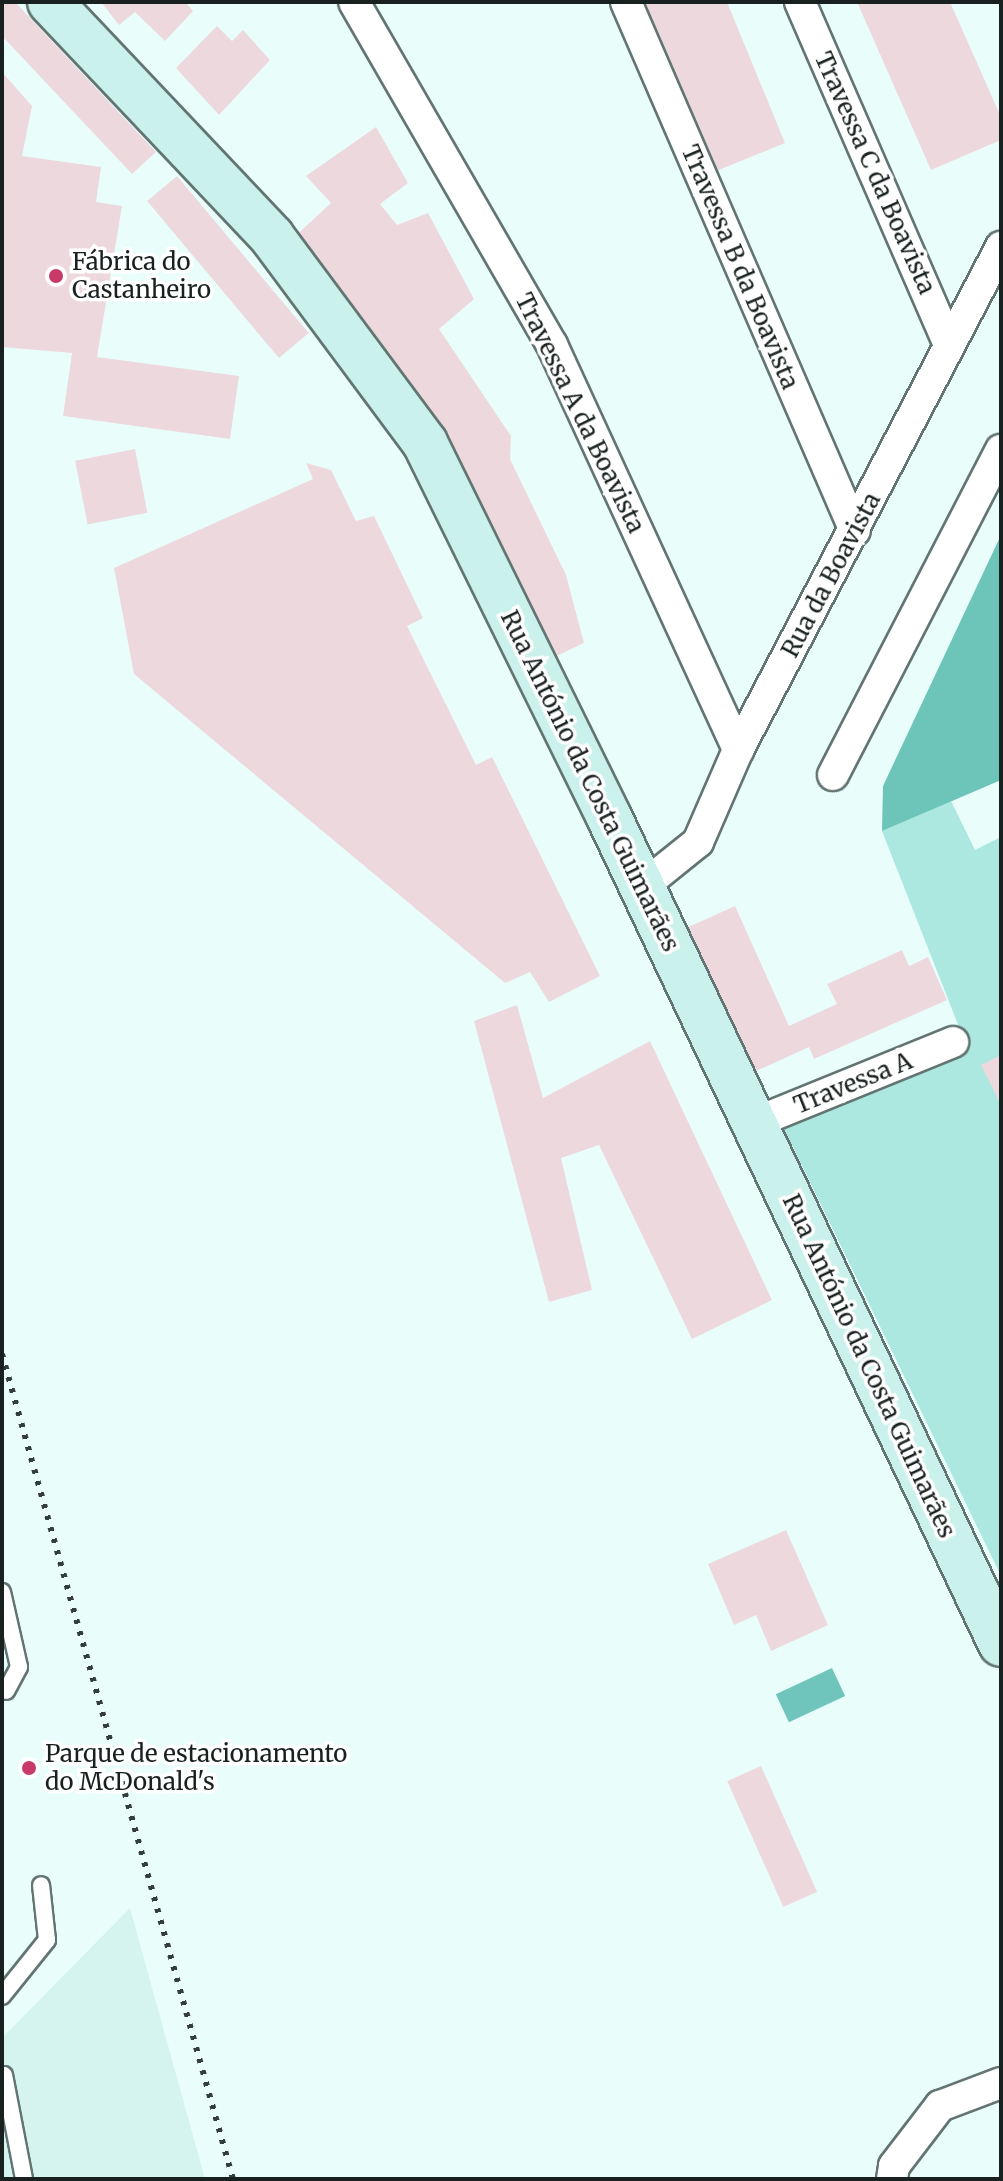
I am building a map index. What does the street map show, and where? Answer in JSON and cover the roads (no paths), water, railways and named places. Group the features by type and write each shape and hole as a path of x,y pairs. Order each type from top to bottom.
{"main road":[{"name":"Rua António da Costa Guimarães","path":"50,2 272,237 425,443 642,887 1001,1644"}],"street":[{"name":"Travessa A da Boavista","path":"354,2 552,345 738,750"},
{"name":"Travessa B da Boavista","path":"626,2 855,531"},
{"name":"Travessa C da Boavista","path":"800,2 949,344"},
{"name":"Rua da Boavista","path":"642,887 698,842 738,750 1001,247"},
{"path":"833,775 1001,450"},
{"name":"Travessa A","path":"754,1123 953,1042"},
{"path":"892,2179 894,2166 940,2106 1001,2083"}],"lane":[{"path":"2,1592 19,1667 6,1691"},
{"path":"2,1996 6,1983 47,1940 41,1885"},
{"path":"4,2075 24,2179"}],"railway":[{"path":"2,1354 233,2179"}],"place":[{"name":"Fábrica do Castanheiro","path":"56,276"},
{"name":"Parque de estacionamento do McDonald's","path":"29,1768"}]}
